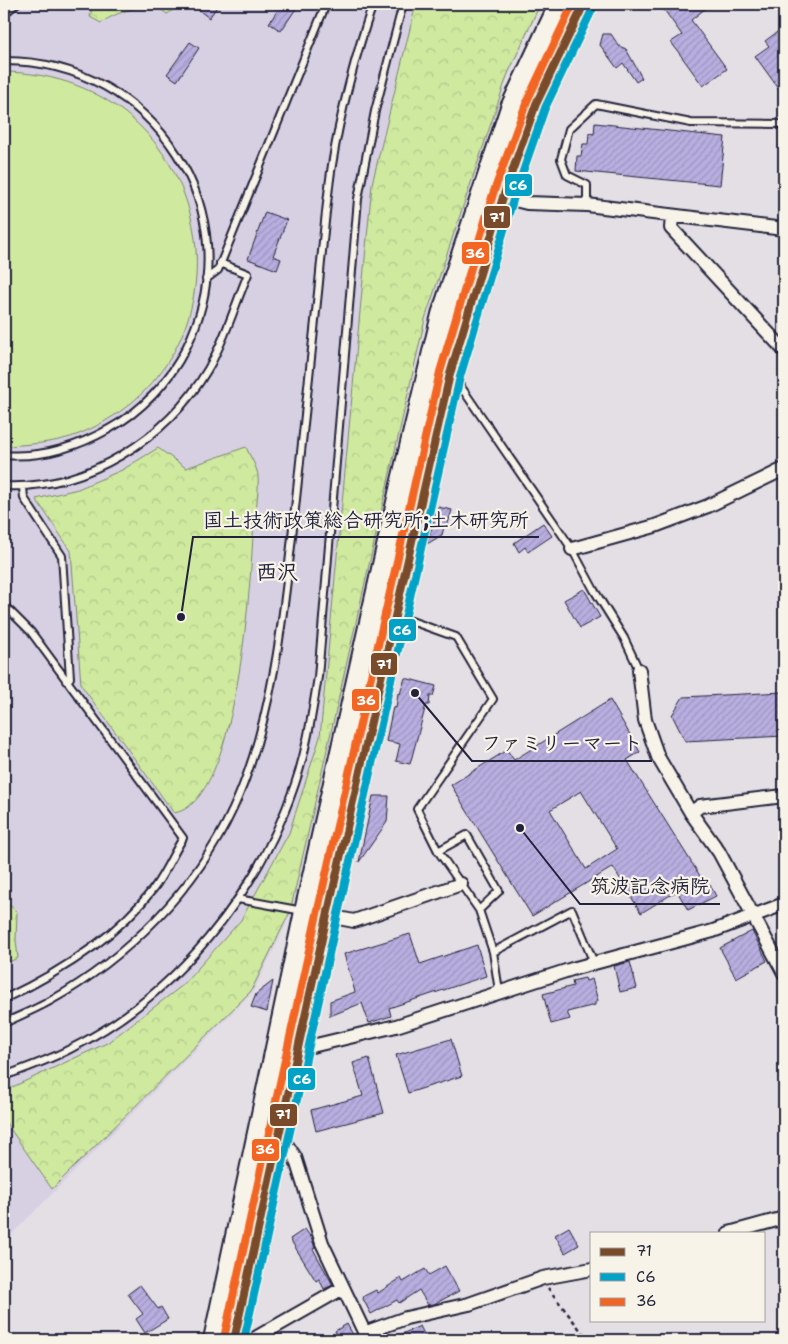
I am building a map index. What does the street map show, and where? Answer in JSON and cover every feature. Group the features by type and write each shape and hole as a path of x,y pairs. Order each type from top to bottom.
{"highway":[{"path":"317,914 395,615 450,374 514,108 562,4"},
{"path":"216,1340 289,1052 442,325 494,194 584,4"},
{"path":"234,1340 280,1135 289,1052"}],"street":[{"path":"494,194 526,203 587,205 672,217 784,229"},
{"path":"672,217 671,228 784,350"},
{"path":"572,549 655,526 708,506 784,469"},
{"path":"639,670 645,720 658,757 691,813 719,852 784,973"},
{"path":"691,813 700,806 784,796"},
{"path":"317,914 354,921 461,884"},
{"path":"289,1052 396,1026 594,963 713,930 784,904"},
{"path":"280,1135 295,1157 322,1243 366,1337 406,1318 469,1304 543,1278 590,1269"},
{"path":"733,1232 784,1218"},
{"path":"252,1340 343,1288"}],"lane":[{"path":"4,14 16,4"},
{"path":"206,279 218,270 326,4"},
{"path":"4,1023 50,1001 93,974 138,938 174,900 206,857 232,810 254,757 267,701 286,591 332,163 360,41 372,4"},
{"path":"4,1076 71,1049 110,1025 144,1000 206,940 258,871 278,829 296,784 307,744 318,677 358,199 375,111 403,4"},
{"path":"4,61 52,65 79,73 122,96 151,120 175,151 196,194 204,222 207,250 206,279 201,308 184,352 163,384 143,405 112,428 69,447 40,454 4,456"},
{"path":"587,205 587,185 567,175 561,159 569,128 596,104 691,123 784,124"},
{"path":"4,486 23,487 87,472 145,440 172,418 209,368 248,274 220,263"},
{"path":"450,374 457,380 572,549 594,590 624,638 639,670"},
{"path":"23,487 24,498 62,556 70,678 66,681"},
{"path":"4,605 31,632 183,838 154,888 121,922 61,970 4,999"},
{"path":"395,615 456,637 493,699 416,809 438,851 479,910 493,952 499,992"},
{"path":"438,851 467,835 498,891 479,910"},
{"path":"238,899 317,914"},
{"path":"493,952 572,910 594,963"}],"path":[{"path":"543,1278 548,1289 588,1340"}],"shaded area":[{"path":"4,4 542,4 508,77 426,320 291,914 253,992 4,1242"}],"green space":[{"path":"93,4 173,4 173,10 167,14 155,5 140,7 120,13 101,23 90,17"},
{"path":"416,4 540,4 507,76 425,319 290,912 251,991 52,1189 4,1120 4,1091 107,1043 183,985 241,920 289,833 320,737 372,184"},
{"path":"4,72 76,85 132,119 171,167 193,224 195,286 178,345 139,396 79,434 53,441 8,446 4,446"},
{"path":"246,447 256,468 258,484 248,600 236,691 226,735 212,773 195,801 174,813 81,685 71,551 36,499 78,489 122,470 158,448 186,468"},
{"path":"4,900 17,912 16,940 18,958 4,964"}],"building":[{"path":"191,4 219,4 209,18"},
{"path":"282,4 299,4 281,31 269,23"},
{"path":"660,4 711,4 691,20 727,69 703,86 671,42 682,35"},
{"path":"784,27 784,96 755,56 769,46 765,41"},
{"path":"603,34 611,34 619,46 626,49 642,78 636,82 623,63 617,68 600,45"},
{"path":"190,42 199,48 177,81 167,74"},
{"path":"595,123 725,137 720,185 576,171 577,156 581,156 583,144 588,144 589,133 594,134"},
{"path":"265,212 287,220 273,256 281,259 277,270 248,259"},
{"path":"438,507 452,510 447,527 444,527 442,535 427,544"},
{"path":"543,523 552,536 528,552 525,547 519,552 514,543"},
{"path":"584,589 600,617 580,628 564,600"},
{"path":"405,678 436,686 433,696 430,696 429,705 426,705 410,764 396,761 400,744 386,741 393,707 396,708 398,693 400,694"},
{"path":"784,692 784,736 685,741 672,715 683,697"},
{"path":"610,700 640,752 627,760 707,887 710,885 716,896 688,910 677,891 641,913 613,867 532,916 451,785 507,750 514,760","holes":["581,791 617,849 586,869 550,810"]},
{"path":"373,796 389,796 387,822 359,862"},
{"path":"752,931 767,961 736,978 720,948"},
{"path":"410,934 420,964 477,945 486,976 389,1008 391,1016 369,1023 362,1003 330,1016 330,1001 355,992 344,954"},
{"path":"630,962 637,988 620,992 614,966"},
{"path":"585,978 586,981 592,979 598,1001 595,1005 567,1012 570,1019 551,1024 543,994 573,986 572,981"},
{"path":"273,981 267,1012 251,1007 256,994"},
{"path":"451,1039 462,1076 408,1093 396,1055"},
{"path":"369,1058 384,1113 316,1131 311,1110 363,1096 353,1063"},
{"path":"569,1227 579,1245 565,1253 555,1235"},
{"path":"305,1229 312,1239 315,1248 313,1249 333,1285 324,1289 319,1279 316,1281 290,1239"},
{"path":"445,1266 459,1291 434,1304 428,1305 419,1290 399,1303 397,1300 371,1314 363,1299 364,1296 376,1290 378,1293 401,1278 403,1282 425,1269 429,1275"},
{"path":"140,1285 158,1309 161,1307 168,1319 145,1333 136,1319 143,1314 128,1294"},
{"path":"347,1324 356,1340 340,1340 335,1331"},
{"path":"420,1326 427,1340 388,1340"}],"transit line":[{"name":"36","path":"224,1338 317,914 440,372 493,194 527,101 573,4"},
{"name":"71","path":"234,1340 327,916 450,374 503,197 536,104 584,4"},
{"name":"C6","path":"244,1340 337,918 460,377 513,200 545,108 593,8"}],"place":[{"name":"国土技術政策総合研究所;土木研究所","path":"181,617"},
{"name":"ファミリーマート","path":"415,693"},
{"name":"筑波記念病院","path":"520,828"}],"district":[{"name":"西沢","path":"277,572"}]}
